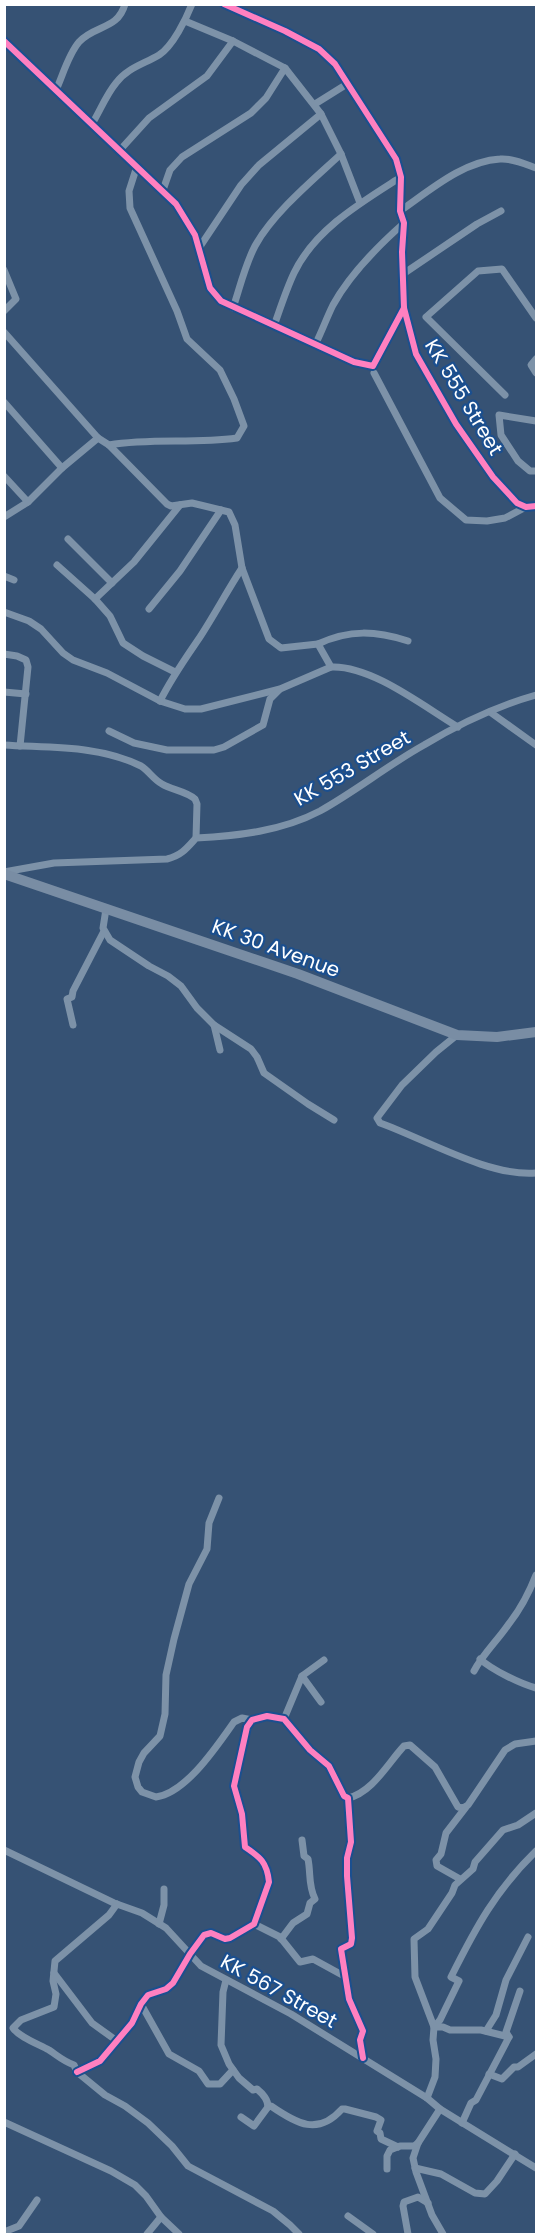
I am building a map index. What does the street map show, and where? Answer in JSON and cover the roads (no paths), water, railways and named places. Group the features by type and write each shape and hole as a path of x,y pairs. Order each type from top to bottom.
{"main road":[{"name":"KK 30 Avenue","path":"4,873 288,971 457,1035 497,1037 537,1032"}],"street":[{"path":"56,90 79,42 89,34 117,21 122,15 125,4"},
{"path":"92,124 116,83 140,64 160,54 169,46 185,21 192,4"},
{"name":"KK 555 Street","path":"224,4 285,31 320,50 335,64 396,159 401,177 400,211 404,223 404,308 416,354 456,424 493,477 517,503 526,507"},
{"path":"185,21 233,41 285,68 321,114 341,154 360,203"},
{"path":"4,41 163,190 195,234 210,288 220,301 354,362 373,366 404,308"},
{"path":"120,150 149,118 207,76 233,41"},
{"path":"163,190 170,170 182,157 251,113 266,98 285,68"},
{"path":"315,104 347,84"},
{"path":"200,248 241,185 259,165 321,114"},
{"path":"234,308 244,273 256,245 278,216 341,154"},
{"path":"400,211 442,182 466,168 484,162 501,159 537,168"},
{"path":"109,445 138,440 212,442 228,440 237,438 243,426 234,399 220,370 187,339 177,311 130,208 129,190 137,166"},
{"path":"274,326 294,272 311,249 333,224 360,203 401,177"},
{"path":"403,274 477,224 501,211"},
{"path":"316,343 334,303 346,285 389,236 404,223"},
{"path":"505,395 426,317 478,271 502,269 537,318"},
{"path":"4,270 16,298 4,312"},
{"path":"4,332 98,438 109,445 167,504 171,506 192,502 221,510 232,516 242,568 269,639 281,648 318,644 333,637 351,633 388,635 408,641"},
{"path":"537,359 531,365 537,373"},
{"path":"374,373 440,498 466,519 487,521 505,518 526,507 537,506"},
{"path":"4,402 62,468"},
{"path":"537,421 499,415 501,435 518,461 530,471 537,471"},
{"path":"4,517 28,502 62,468 98,438"},
{"path":"4,476 28,502"},
{"path":"95,599 134,561 180,505"},
{"path":"149,609 180,571 221,510"},
{"path":"68,538 112,583"},
{"path":"57,565 95,599 110,616 123,643 174,672"},
{"path":"160,701 174,672 200,636 242,568"},
{"path":"4,576 14,580"},
{"path":"4,612 29,621 73,660 107,673 160,701 185,709 201,710 280,689 331,667 355,669 369,674 458,726"},
{"path":"318,644 331,667"},
{"path":"4,654 26,660 29,673 20,746"},
{"path":"109,731 134,743 167,750 214,750 264,725 270,699 280,689"},
{"path":"4,692 26,694"},
{"name":"KK 553 Street","path":"195,838 234,836 260,831 318,811 423,745 458,726 511,702 537,695"},
{"path":"490,712 537,745"},
{"path":"4,746 54,747 120,757 141,766 164,785 195,799 197,804 195,838 177,857 54,863 4,873"},
{"path":"106,909 102,922 104,931 110,940 174,980 214,1025 251,1049 257,1056 264,1073 334,1120"},
{"path":"73,1025 67,999 72,997 104,931"},
{"path":"214,1025 220,1050"},
{"path":"457,1035 402,1085 377,1118 380,1123 452,1153 500,1169 537,1173"},
{"path":"219,1498 209,1523 207,1549 189,1584 172,1648 164,1687 165,1714 160,1736 139,1762 135,1777 138,1787 142,1792 156,1797 175,1789 199,1768 234,1722 242,1718 252,1720 267,1716 284,1719 310,1750 329,1766 344,1796 348,1798 356,1797 364,1791 404,1746 410,1745 435,1767 458,1808 466,1807"},
{"path":"474,1671 480,1659 508,1626 537,1575"},
{"path":"480,1659 487,1666 537,1688"},
{"path":"284,1719 302,1676 324,1660"},
{"path":"302,1676 321,1702"},
{"path":"77,2072 100,2061 132,2023 148,1995 166,1989 173,1983 190,1954 207,1933 231,1938 254,1924 269,1878 260,1857 245,1847 242,1814 234,1786 247,1727 252,1720"},
{"path":"460,1879 437,1866 436,1860 441,1854 446,1833 505,1750 515,1744 537,1741"},
{"path":"348,1798 351,1842 347,1858 347,1876 352,1938 351,1944 341,1949 349,1999 363,2031 360,2047 363,2058"},
{"path":"435,2028 415,1977 414,1939 428,1929 460,1879 473,1869 475,1862 503,1830 518,1825 537,1813"},
{"path":"281,1939 293,1923 307,1914 310,1904 315,1899 310,1889 308,1877 311,1872 308,1859 304,1856 302,1840"},
{"name":"KK 567 Street","path":"4,1850 117,1904 142,1913 166,1928 201,1966 291,2014 537,2168"},
{"path":"427,2098 435,2077 436,2053 433,2040 435,2028 459,1982 451,1977 485,1911 501,1889 537,1851"},
{"path":"159,1924 164,1905 164,1889"},
{"path":"117,1904 109,1915 55,1961 54,2007 21,2020 12,2028 17,2034 25,2036 60,2060 74,2065 77,2072 105,2095 148,2123 172,2146 188,2166 273,2211 299,2235"},
{"path":"254,1924 281,1939 300,1962 313,1959 345,1976"},
{"path":"486,2031 496,2014 506,1980 528,1937"},
{"path":"54,1973 92,2023 117,2040"},
{"path":"226,1980 223,1992 221,2045 233,2070 253,2090 257,2089 268,2102 268,2107 254,2127 241,2117"},
{"path":"509,2037 506,2032 520,1991"},
{"path":"141,2004 169,2054 199,2072 208,2084 217,2086 233,2070"},
{"path":"435,2028 486,2031 509,2037"},
{"path":"462,2123 468,2107 476,2100 509,2037"},
{"path":"489,2074 502,2079 514,2067 518,2067 537,2054"},
{"path":"268,2107 271,2106 288,2118 305,2125 328,2122 342,2109 376,2117 381,2120 377,2131 381,2139 398,2146 414,2146 418,2143"},
{"path":"440,2109 418,2143 413,2158 443,2235"},
{"path":"4,2122 111,2171 135,2185 179,2235"},
{"path":"387,2169 387,2156 390,2150 398,2146"},
{"path":"415,2168 441,2174 475,2193 484,2194 497,2181 515,2154"},
{"path":"408,2235 404,2202 418,2197 429,2203"},
{"path":"4,2232 19,2226 37,2200"},
{"path":"348,2216 373,2235"},
{"path":"147,2235 161,2217"},
{"path":"19,2226 24,2235"}]}
